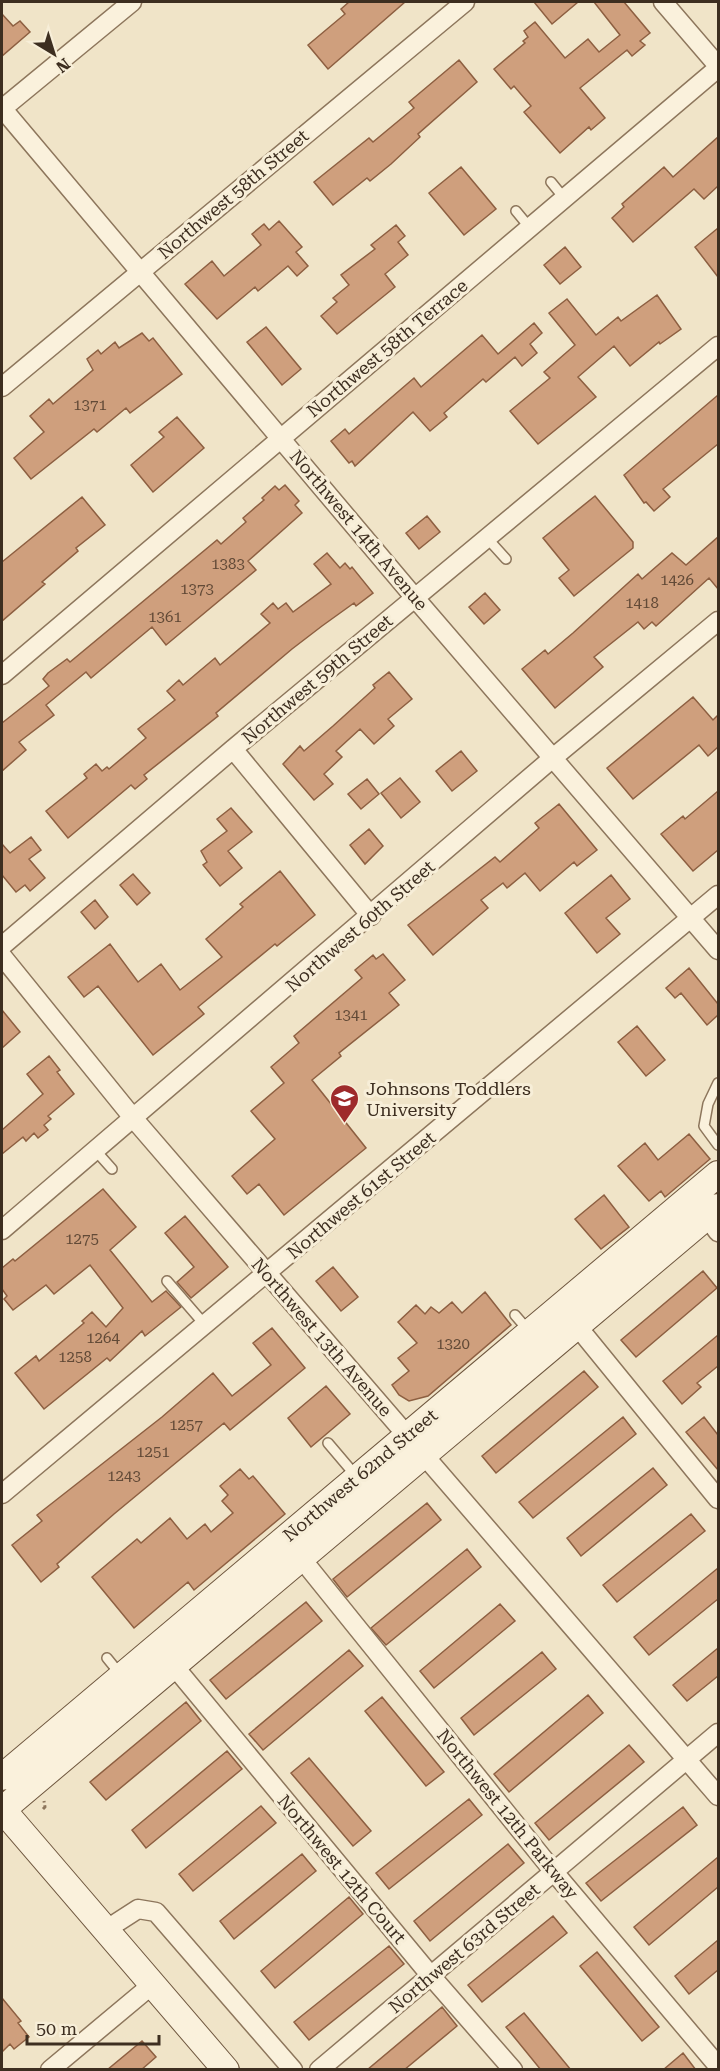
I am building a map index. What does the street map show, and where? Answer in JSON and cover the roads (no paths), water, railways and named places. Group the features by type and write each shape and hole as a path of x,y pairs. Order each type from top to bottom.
{"main road":[{"name":"Northwest 62nd Street","path":"2,1810 301,1558 416,1445 475,1373 523,1324 563,1299 650,1226 718,1174"},
{"name":"Northwest 62nd Street","path":"2,1777 114,1667 317,1505 357,1478 416,1445 577,1326 715,1219"},
{"path":"2,1810 107,1929 226,2070"}],"street":[{"path":"2,109 132,2"},
{"name":"Northwest 58th Street","path":"2,387 465,2"},
{"path":"663,2 718,67"},
{"name":"Northwest 58th Terrace","path":"2,675 718,67"},
{"name":"Northwest 14th Avenue","path":"2,109 718,950"},
{"name":"Northwest 59th Street","path":"2,946 233,749 718,346"},
{"name":"Northwest 60th Street","path":"2,1230 554,757 718,621"},
{"path":"233,749 371,916"},
{"name":"Northwest 61st Street","path":"2,1494 718,895"},
{"name":"Northwest 13th Avenue","path":"2,956 134,1119 718,1796"},
{"path":"577,1326 718,1499"},
{"name":"Northwest 12th Parkway","path":"301,1558 554,1872 718,2066"},
{"name":"Northwest 12th Court","path":"174,1666 431,1976 513,2070"},
{"name":"Northwest 63rd Street","path":"319,2070 718,1733"},
{"path":"107,1929 138,1909 156,1912 293,2070"},
{"path":"50,2070 153,1984"}],"lane":[{"path":"550,182 564,198"},
{"path":"516,211 530,228"},
{"path":"487,538 506,559"},
{"path":"718,1083 708,1104 704,1126 718,1145"},
{"path":"96,1151 112,1168"},
{"path":"167,1281 205,1325"},
{"path":"328,1443 357,1478"}],"place":[{"name":"Johnsons Toddlers University","path":"345,1124"}]}
